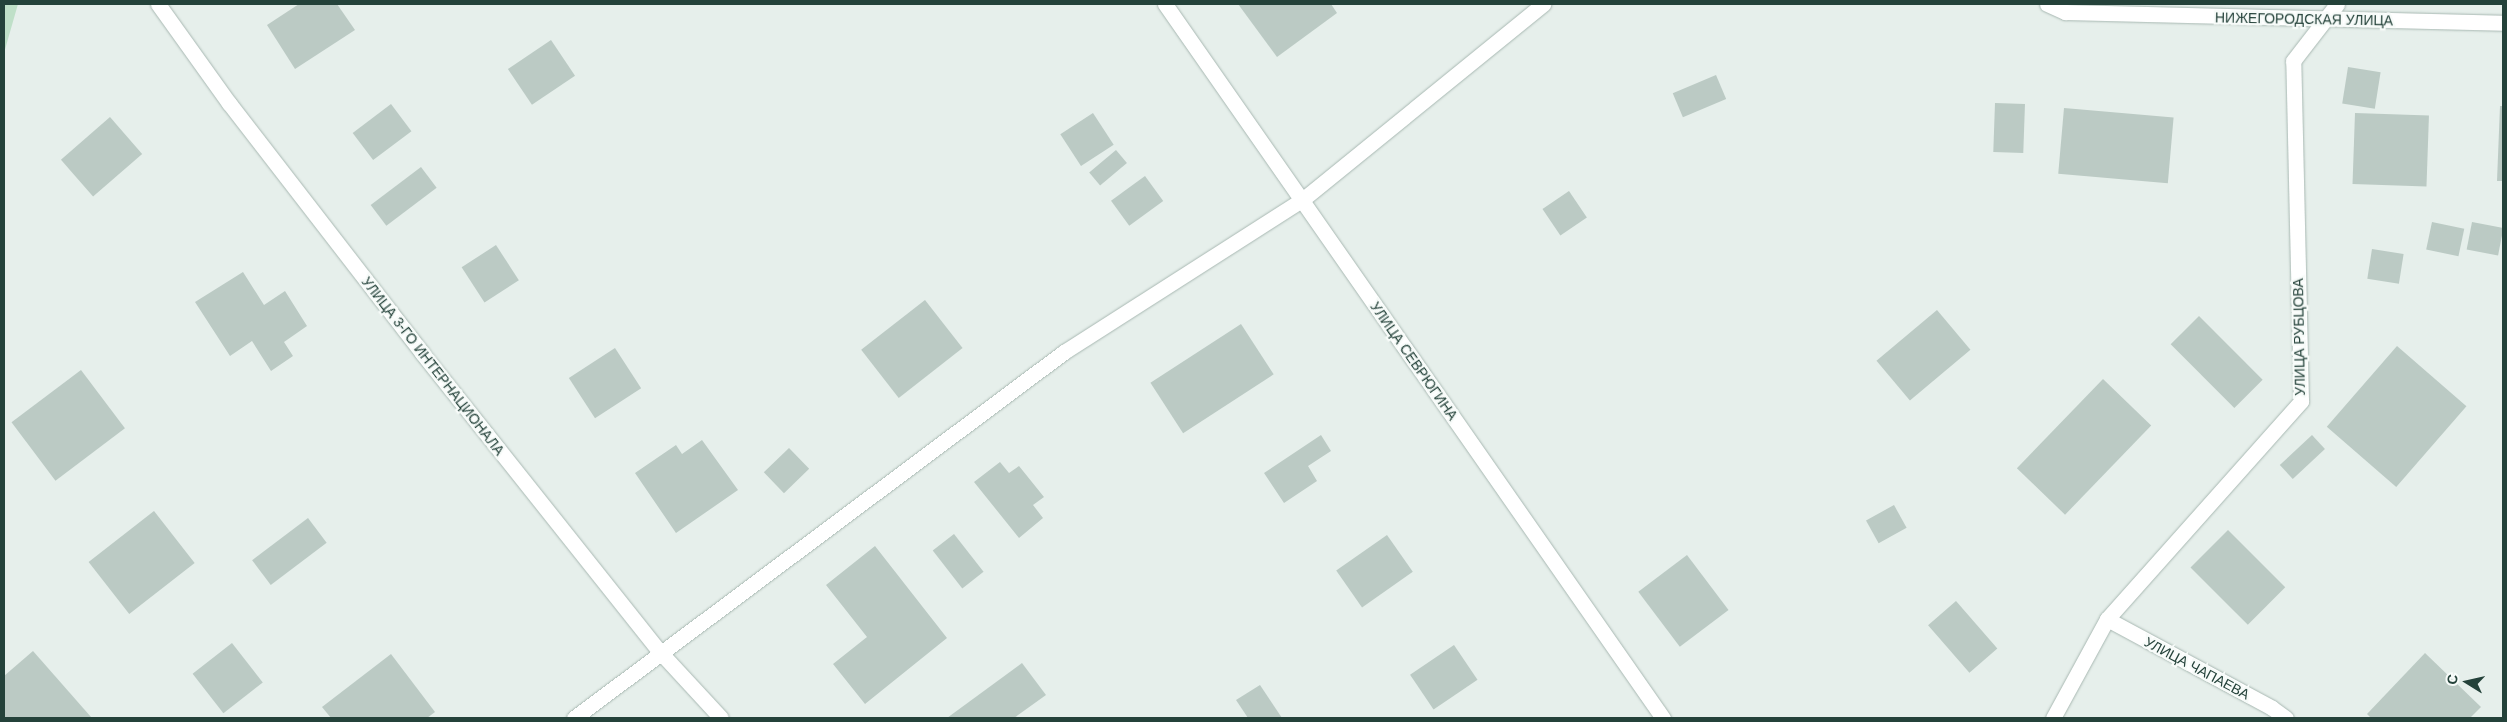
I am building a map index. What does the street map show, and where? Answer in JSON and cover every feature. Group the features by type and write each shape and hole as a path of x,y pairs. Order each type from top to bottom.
{"street":[{"name":"УЛИЦА 3-ГО ИНТЕРНАЦИОНАЛА","path":"158,4 229,103 416,346 660,653 721,718"},
{"name":"УЛИЦА СЕВРЮГИНА","path":"1165,4 1663,718"},
{"path":"574,718 1064,352 1302,200 1543,4"},
{"name":"НИЖЕГОРОДСКАЯ УЛИЦА","path":"2047,4 2065,12 2503,23"},
{"name":"УЛИЦА РУБЦОВА","path":"2053,718 2107,619 2301,401 2293,61 2338,4"},
{"name":"УЛИЦА ЧАПАЕВА","path":"2107,619 2272,708 2286,718"}],"green space":[{"path":"4,4 18,4 4,53"}],"building":[{"path":"299,4 337,4 355,30 295,69 267,25"},
{"path":"1238,4 1331,4 1337,13 1277,57"},
{"path":"551,40 575,76 532,105 508,69"},
{"path":"2348,67 2381,72 2375,109 2342,104"},
{"path":"1716,75 1726,99 1683,117 1673,93"},
{"path":"1995,103 2025,104 2023,153 1993,152"},
{"path":"391,104 411,131 373,160 353,133"},
{"path":"2500,106 2503,106 2503,181 2497,181"},
{"path":"2064,108 2174,118 2168,183 2058,174"},
{"path":"1093,113 1114,145 1081,166 1060,134"},
{"path":"2355,113 2429,116 2426,187 2353,184"},
{"path":"110,117 142,154 93,197 61,160"},
{"path":"1116,150 1127,163 1100,186 1089,172"},
{"path":"421,167 437,188 386,226 371,205"},
{"path":"1145,176 1163,201 1129,226 1111,201"},
{"path":"1569,191 1587,218 1560,235 1542,209"},
{"path":"2432,222 2464,229 2458,256 2426,249"},
{"path":"2472,222 2503,228 2498,256 2467,249"},
{"path":"496,245 519,280 484,303 462,267"},
{"path":"2372,249 2404,254 2399,284 2367,279"},
{"path":"243,272 264,305 285,291 307,326 284,342 293,356 271,371 252,341 230,356 195,302"},
{"path":"925,300 963,348 899,398 861,350"},
{"path":"1937,310 1970,350 1910,401 1876,361"},
{"path":"2199,316 2263,380 2234,408 2171,344"},
{"path":"1241,324 1274,374 1183,433 1150,383"},
{"path":"2397,346 2466,406 2396,487 2327,427"},
{"path":"615,348 641,388 595,418 569,378"},
{"path":"81,370 125,428 55,481 12,422"},
{"path":"2103,379 2151,426 2065,515 2017,468"},
{"path":"1321,435 1331,451 1308,466 1317,481 1284,503 1264,473"},
{"path":"2312,435 2325,449 2293,479 2280,465"},
{"path":"702,440 738,490 676,533 635,473 676,445 682,454"},
{"path":"789,448 809,469 784,493 764,472"},
{"path":"1000,462 1009,473 1019,466 1044,497 1033,505 1043,518 1019,538 974,482"},
{"path":"1894,505 1907,528 1879,543 1866,521"},
{"path":"154,511 195,563 129,614 89,562"},
{"path":"308,518 327,543 271,585 252,560"},
{"path":"2228,530 2285,587 2248,625 2191,567"},
{"path":"954,534 984,572 962,588 933,551"},
{"path":"1387,535 1413,572 1362,607 1336,571"},
{"path":"875,546 947,638 865,704 833,664 867,637 826,585"},
{"path":"1687,555 1729,610 1680,647 1638,592"},
{"path":"1956,601 1997,649 1969,673 1928,625"},
{"path":"232,643 263,682 223,713 193,674"},
{"path":"1454,645 1477,680 1434,709 1410,675"},
{"path":"33,651 91,717 4,718 4,676"},
{"path":"2425,653 2481,707 2470,718 2371,718 2367,714"},
{"path":"391,654 435,712 427,718 331,718 322,707"},
{"path":"1022,663 1046,695 1014,718 947,718"},
{"path":"1260,685 1282,718 1248,718 1236,700"}]}
